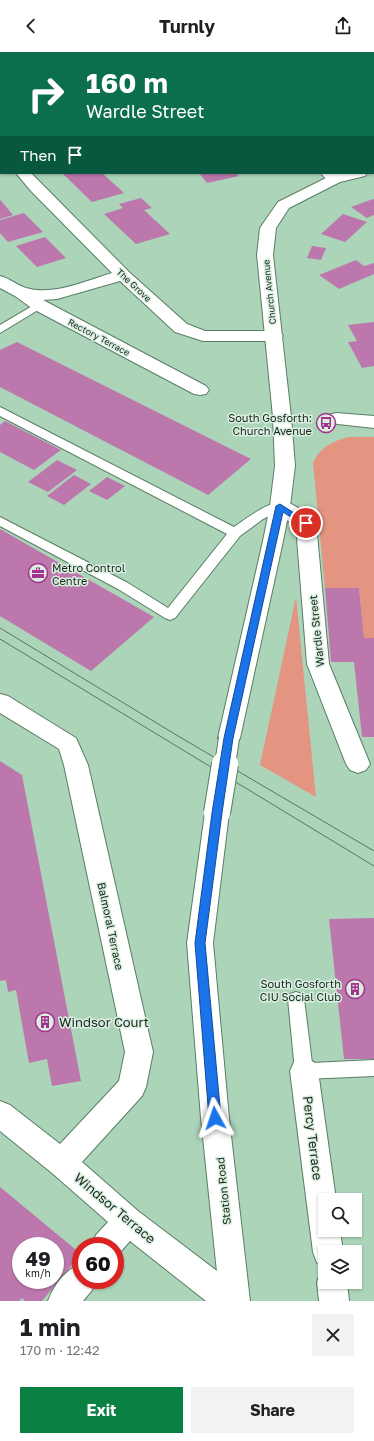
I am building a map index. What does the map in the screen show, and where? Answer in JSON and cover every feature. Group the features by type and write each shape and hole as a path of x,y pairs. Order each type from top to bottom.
{"street":[{"name":"The Grove","path":"24,174 122,275 181,328 203,336 274,336"},
{"name":"Church Avenue","path":"285,466 282,417 265,254 268,228 283,205 332,176 351,174"},
{"path":"22,292 38,295 57,294 122,275"},
{"name":"Rectory Terrace","path":"0,281 22,292 39,305 200,390"},
{"path":"336,419 374,422"},
{"name":"Station Road","path":"235,1301 215,1118 200,943 217,813 229,738 280,506 285,466"},
{"name":"Wardle Street","path":"280,506 306,523 318,664 358,764"},
{"name":"Balmoral Terrace","path":"0,702 68,744 76,764 139,1052 132,1087 62,1163"},
{"name":"Percy Terrace","path":"304,1071 327,1245"},
{"name":"Windsor Terrace","path":"0,1114 62,1163 128,1221 231,1301"},
{"path":"115,1237 128,1221"},
{"path":"63,1301 73,1289"},
{"path":"333,1289 334,1301"}],"lane":[{"path":"0,330 39,305"},
{"path":"0,411 235,533"},
{"path":"0,521 123,586 170,615 235,533 259,516 280,506"},
{"path":"296,999 304,1071 374,1068"}],"shaded area":[{"path":"349,437 374,437 374,638 364,638 359,588 325,588 313,463 323,449 338,440"},
{"path":"296,597 316,797 260,765"}],"building":[{"path":"63,174 103,174 124,193 92,202"},
{"path":"200,174 237,174 239,176 207,183"},
{"path":"141,198 152,208 144,210 170,234 136,244 104,214 123,208 119,204"},
{"path":"373,199 374,215 367,218 351,207"},
{"path":"0,200 2,202 13,215 0,219"},
{"path":"24,213 43,232 8,242 0,233 0,220"},
{"path":"343,214 367,222 345,242 321,234"},
{"path":"45,237 66,258 37,267 16,246"},
{"path":"312,246 326,248 321,260 307,258"},
{"path":"356,260 364,266 374,263 374,274 339,289 319,275"},
{"path":"374,322 374,366 362,368 348,342 357,341 348,325"},
{"path":"17,342 251,459 208,495 0,387 0,350"},
{"path":"5,421 61,450 34,470 0,452 0,425"},
{"path":"57,460 77,470 48,492 28,482"},
{"path":"74,475 91,484 64,505 47,496"},
{"path":"107,477 125,486 107,500 89,491"},
{"name":"Metro Control Centre","path":"0,529 154,617 91,671 0,616"},
{"path":"325,588 359,588 364,638 374,638 374,737 362,737 354,662 331,662"},
{"path":"0,761 22,775 81,1081 52,1086 47,1059 29,1063 16,990 8,992 6,980 0,981"},
{"name":"South Gosforth CIU Social Club","path":"374,918 374,1059 344,1059 329,919"},
{"path":"0,1187 60,1237 12,1237 12,1289 52,1289 42,1301 25,1301 22,1298 19,1301 0,1301"},
{"path":"64,1240 72,1247 72,1265 64,1274"}],"tram line":[{"path":"0,628 178,736 374,851"},
{"path":"0,639 374,866"}],"place":[{"name":"South Gosforth: Church Avenue","path":"326,423"},
{"name":"Metro Control Centre","path":"38,573"},
{"name":"South Gosforth CIU Social Club","path":"355,989"},
{"name":"Windsor Court","path":"45,1022"}],"route":[{"path":"215,1118 200,943 217,813 229,738 280,506 306,523"}]}
